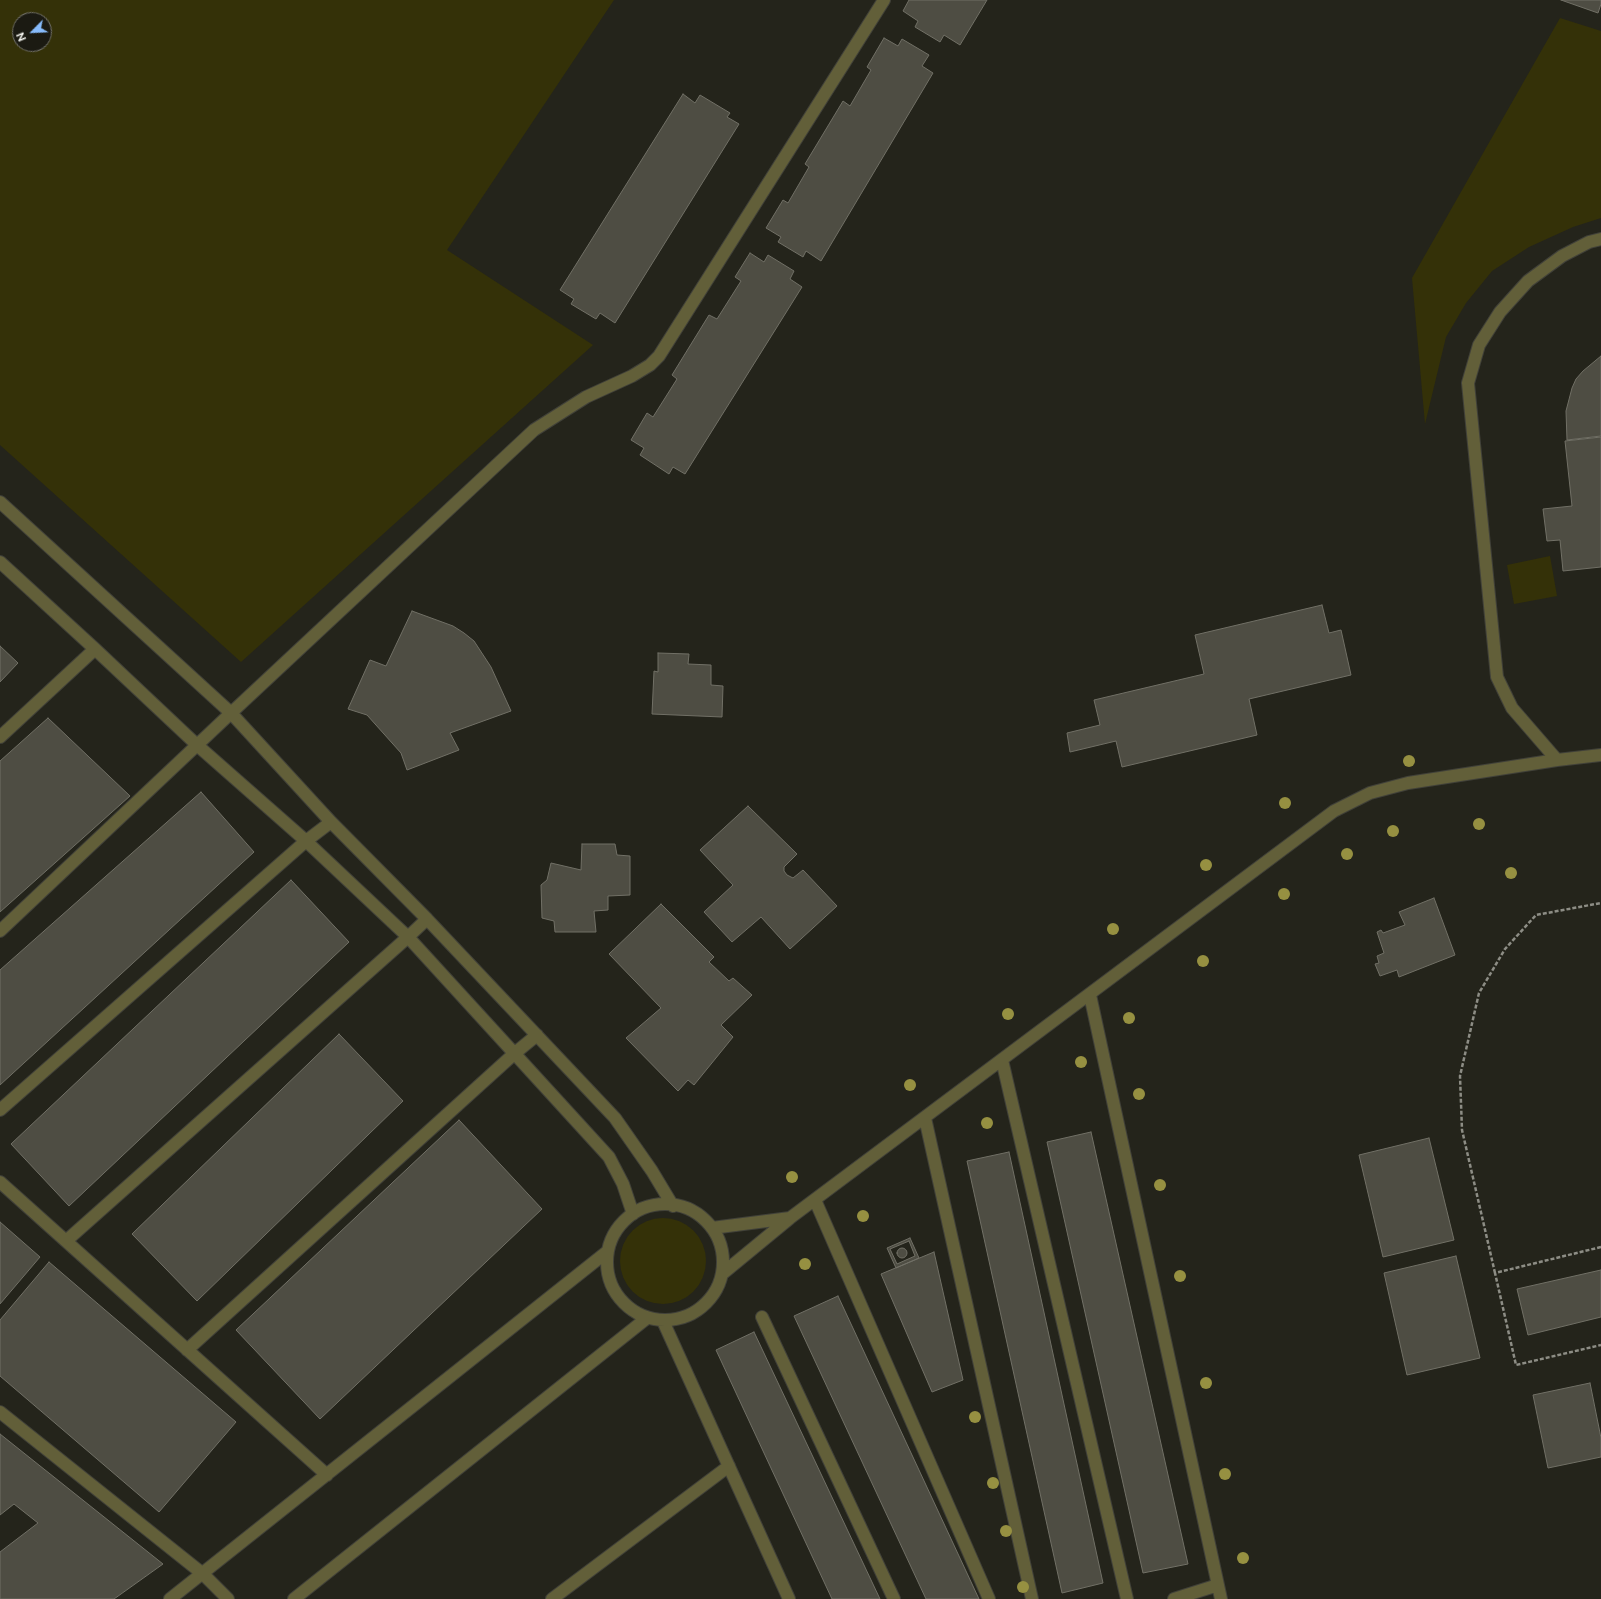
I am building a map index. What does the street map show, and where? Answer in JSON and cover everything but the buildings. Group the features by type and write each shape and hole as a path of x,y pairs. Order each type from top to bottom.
{"street":[{"path":"0,931 197,744 534,430 586,397 632,376 650,365 659,356 884,0"},
{"path":"1557,760 1512,708 1497,677 1468,383 1479,345 1500,312 1528,281 1562,256 1589,242 1601,239"},
{"path":"0,502 231,713 332,822 538,1035 615,1118 652,1171 673,1206"},
{"path":"0,562 96,649 197,744 306,841 408,937 609,1157 623,1184 633,1214"},
{"path":"0,737 96,649"},
{"path":"722,1274 790,1218 1334,811 1370,793 1408,783 1557,760 1601,755"},
{"path":"0,1110 306,841 332,822"},
{"path":"66,1241 427,919"},
{"path":"1090,995 1221,1599"},
{"path":"187,1350 515,1053 538,1035"},
{"path":"1002,1060 1127,1599"},
{"path":"925,1118 1032,1599"},
{"path":"0,1182 327,1475"},
{"path":"815,1200 989,1599"},
{"path":"655,1205 673,1206 684,1208 698,1214 712,1228 719,1242 723,1258 722,1274 713,1294 707,1302 694,1313 680,1319 663,1320 647,1318 632,1310 620,1298 612,1284 608,1268 608,1251 622,1224 633,1214 655,1205"},
{"path":"712,1228 790,1218"},
{"path":"170,1599 608,1251"},
{"path":"762,1317 894,1599"},
{"path":"294,1599 647,1318"},
{"path":"663,1320 789,1599"},
{"path":"0,1412 203,1574 228,1599"},
{"path":"552,1599 729,1466"},
{"path":"1174,1599 1218,1585"}],"path":[{"path":"1601,903 1536,915 1504,949 1479,993 1460,1076 1462,1130 1516,1365 1601,1345"},
{"path":"1495,1273 1601,1248"}],"shaded area":[{"path":"0,0 614,0 447,250 593,345 241,662 0,445"},
{"path":"1560,18 1601,31 1601,218 1573,227 1529,247 1492,271 1466,303 1446,337 1425,424 1412,278"},
{"path":"1550,556 1557,596 1514,604 1507,565"},
{"path":"663,1218 680,1221 694,1230 703,1244 706,1261 703,1278 694,1292 680,1301 663,1304 646,1301 632,1292 623,1278 620,1261 623,1244 632,1230 646,1221"}]}
